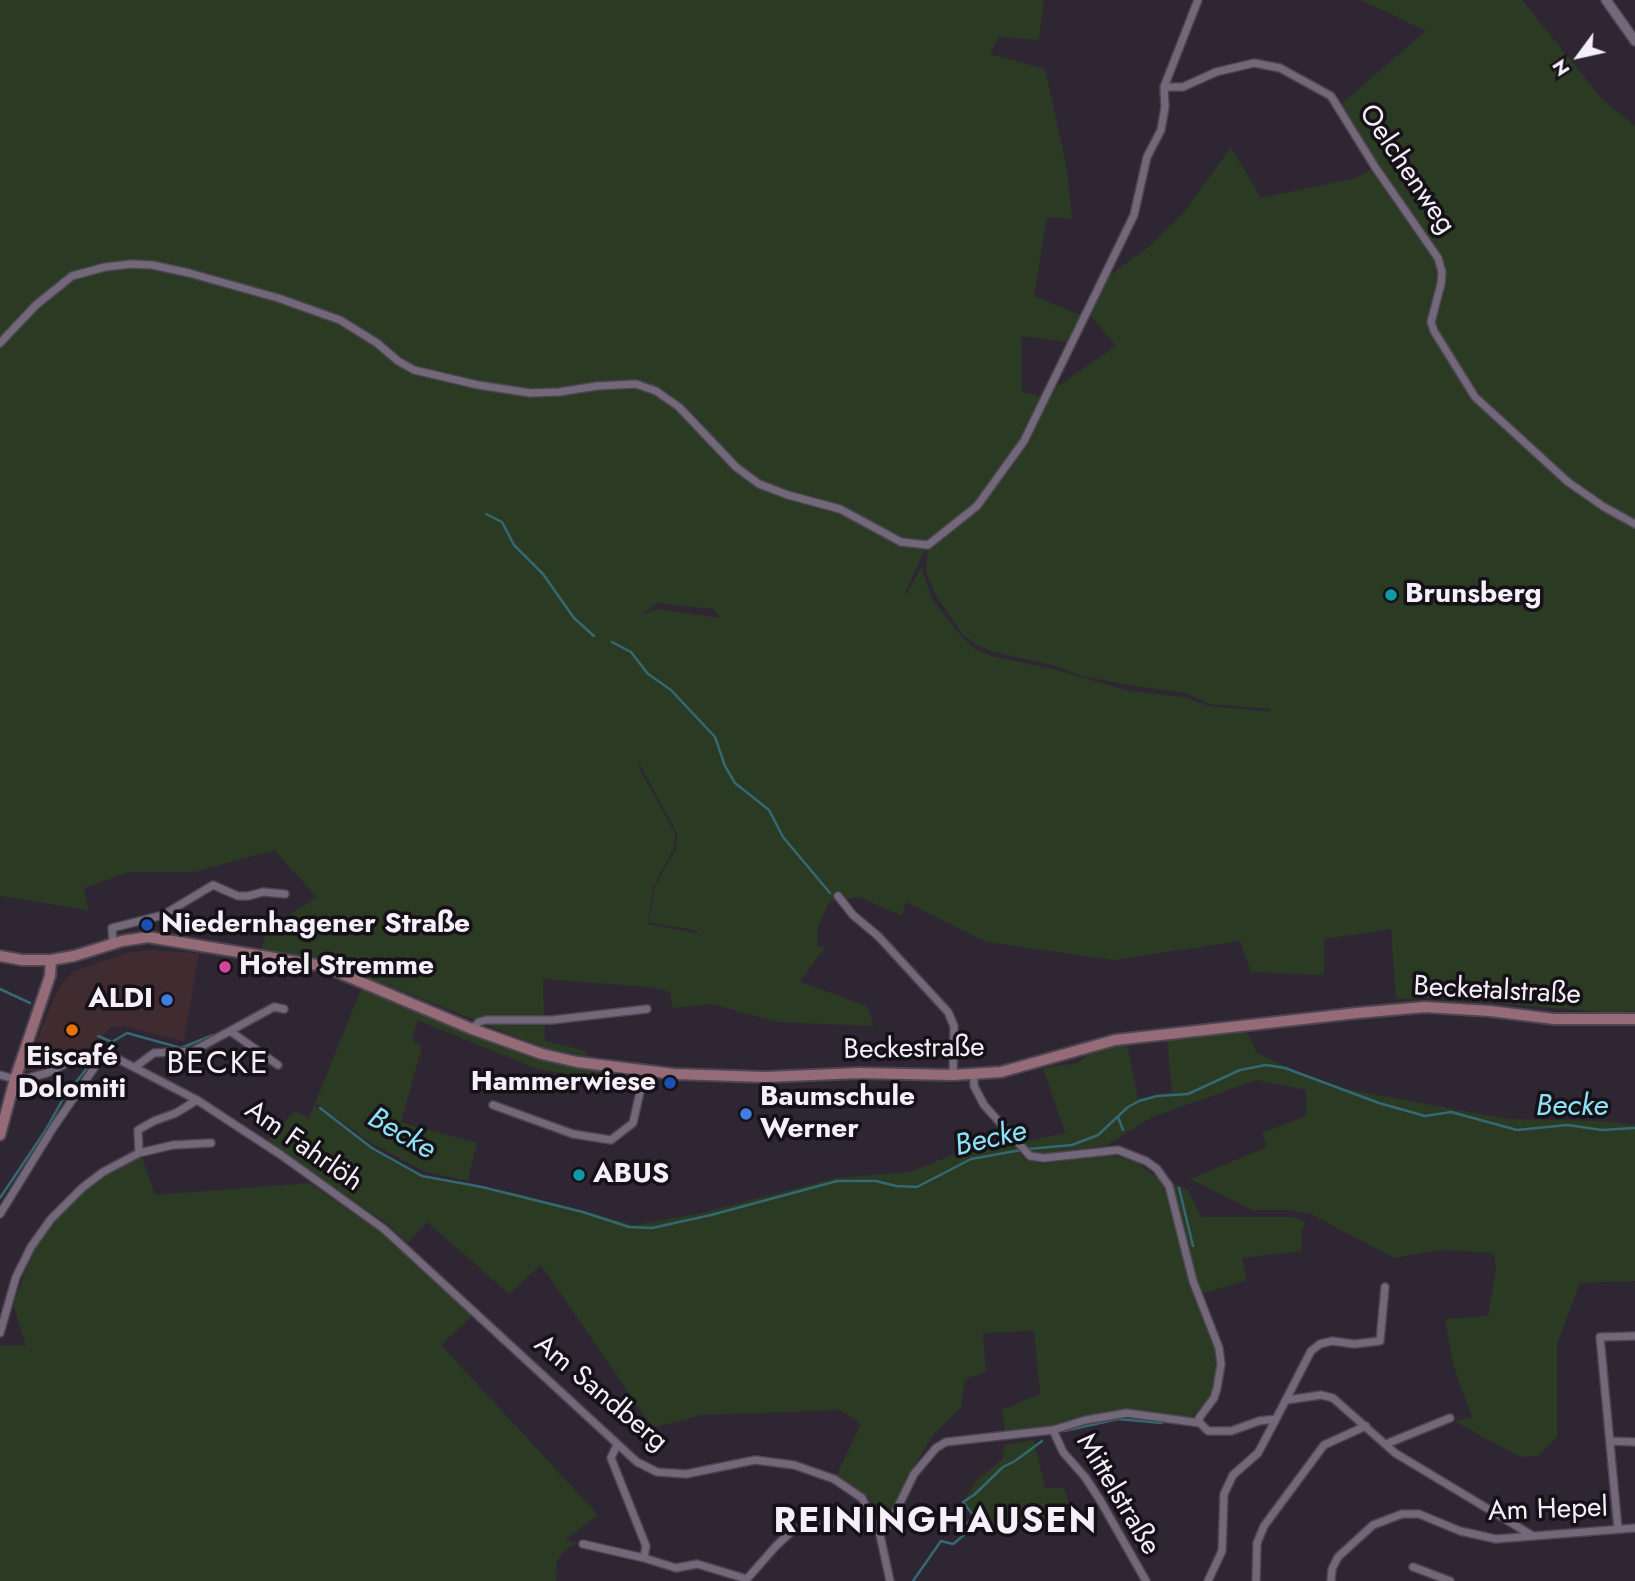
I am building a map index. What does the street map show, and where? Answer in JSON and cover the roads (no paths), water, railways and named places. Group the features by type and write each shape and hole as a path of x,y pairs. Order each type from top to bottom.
{"main road":[{"name":"Beckestraße","path":"113,943 148,937 323,966 472,1029 565,1060 645,1070 765,1077 1002,1072 1115,1040 1357,1013"},
{"path":"0,956 22,960 51,960 74,956 113,943"},
{"path":"0,1135 15,1079 50,976 51,960"},
{"name":"Becketalstraße","path":"1357,1013 1425,1007 1554,1019 1635,1019"}],"street":[{"path":"0,343 36,305 72,276 105,267 131,264 177,270 245,288 340,320 414,370 478,385 530,393 636,384 656,391 678,407 736,467 759,484 840,509 901,542 928,545 977,506 1024,441 1134,215 1147,157 1161,130 1165,107 1164,87 1198,0"},
{"path":"1606,0 1635,41"},
{"name":"Oelchenweg","path":"1164,87 1183,87 1216,72 1254,63 1280,68 1331,96 1375,167 1438,258 1442,272 1441,284 1431,322 1475,397 1568,481 1604,507 1635,524"},
{"path":"113,943 112,928 163,915 213,886 238,896 263,892 285,894"},
{"path":"838,896 853,915 878,936 948,1012 954,1026 953,1075"},
{"path":"135,1067 154,1053 186,1053 274,1007 284,1009"},
{"path":"472,1029 479,1021 486,1020 552,1020 648,1009"},
{"path":"230,1031 278,1065"},
{"path":"0,1075 15,1079 28,1078 47,1073 79,1057 89,1054 103,1055"},
{"path":"0,1214 53,1128 103,1055"},
{"name":"Am Fahrlöh","path":"103,1055 135,1067 197,1100 281,1155 384,1229"},
{"path":"493,1105 573,1134 611,1140 633,1123 645,1070"},
{"path":"974,1074 974,1086 984,1105 1028,1154 1044,1158 1118,1150 1146,1161 1157,1169 1168,1183 1193,1280 1219,1348 1221,1364 1217,1388 1214,1398 1199,1418 1200,1423"},
{"path":"139,1153 138,1130 197,1100"},
{"name":"Am Fahrlöh","path":"0,1333 16,1277 39,1233 82,1188 103,1172 139,1153 173,1146 211,1143"},
{"name":"Am Sandberg","path":"384,1229 638,1462 657,1472 687,1475 755,1460 794,1465 834,1479 862,1498 880,1535 890,1581"},
{"path":"1208,1581 1222,1551 1224,1494 1233,1475 1258,1453 1311,1351 1320,1344 1332,1341 1354,1344 1380,1341 1385,1287"},
{"path":"1618,1529 1600,1337 1635,1336"},
{"path":"1287,1400 1309,1395 1333,1398 1395,1453 1534,1537"},
{"path":"880,1535 891,1521 914,1474 936,1448 946,1442 1054,1430 1086,1420 1127,1413 1200,1423 1208,1431 1231,1431 1259,1420 1276,1419"},
{"path":"1386,1444 1450,1418"},
{"path":"1256,1581 1257,1543 1264,1526 1324,1444 1366,1426"},
{"name":"Mittelstraße","path":"1054,1430 1063,1452 1086,1477 1146,1581"},
{"path":"1610,1441 1635,1442"},
{"path":"617,1445 611,1458 646,1546 644,1558"},
{"name":"Am Hepel","path":"1331,1581 1332,1569 1338,1558 1373,1525 1402,1514 1419,1514 1460,1531 1496,1539 1635,1528"},
{"path":"583,1544 676,1568 698,1564 747,1580 791,1532 807,1525 873,1520"},
{"path":"1413,1567 1450,1581"}],"waterway":[{"path":"486,514 502,522 514,545 543,574 574,618 594,636"},
{"path":"612,642 631,652 648,674 671,690 715,737 725,766 735,783 769,810 783,837 830,893"},
{"path":"0,989 30,1003"},
{"name":"Becke","path":"98,1036 112,1042 127,1033 181,1048 213,1035"},
{"path":"0,1198 63,1099 90,1064"},
{"name":"Becke","path":"1028,1149 1072,1145 1098,1135 1128,1107 1139,1101 1157,1096 1188,1094 1240,1070 1266,1065 1285,1068 1379,1103 1425,1116 1451,1112 1517,1130 1567,1125 1602,1130 1635,1128"},
{"name":"Becke","path":"320,1108 372,1148 422,1176 482,1187 583,1212 629,1227 652,1228 711,1215 837,1181 876,1181 917,1187 971,1159 1021,1150"},
{"path":"1118,1117 1123,1130"},
{"path":"1179,1188 1193,1246"},
{"path":"1064,1431 1118,1419 1162,1423"},
{"path":"913,1581 941,1541 953,1544 964,1535 964,1527 974,1516 963,1502 1003,1467 1042,1441"}],"place":[{"name":"Brunsberg","path":"1391,595"},
{"name":"Niedernhagener Straße","path":"147,925"},
{"name":"Hotel Stremme","path":"225,967"},
{"name":"ALDI","path":"167,1000"},
{"name":"Eiscafé Dolomiti","path":"72,1030"},
{"name":"Hammerwiese","path":"670,1083"},
{"name":"Baumschule Werner","path":"746,1114"},
{"name":"ABUS","path":"579,1175"}],"district":[{"name":"BECKE","path":"218,1065"},
{"name":"REININGHAUSEN","path":"936,1524"}]}
